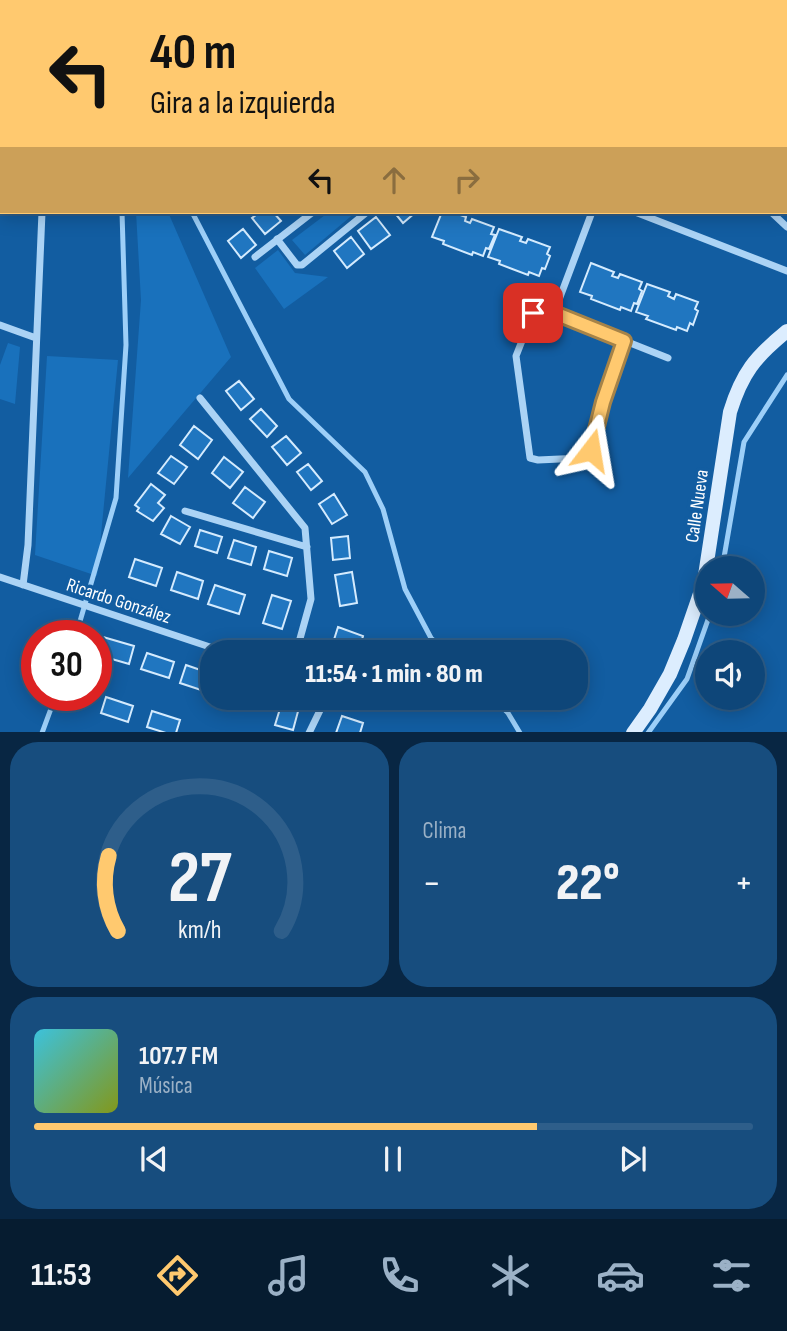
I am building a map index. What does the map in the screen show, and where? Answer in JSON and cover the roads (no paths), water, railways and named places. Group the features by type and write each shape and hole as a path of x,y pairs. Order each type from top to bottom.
{"street":[{"path":"23,585 28,545 41,214"},
{"path":"255,257 310,214"},
{"path":"278,239 297,265 302,265 365,214"},
{"path":"554,313 591,214"},
{"path":"640,214 787,271"},
{"path":"773,214 787,228"},
{"path":"624,341 603,402 591,450 582,458 530,458 516,356 533,313 542,308 668,358"},
{"path":"0,325 36,338"},
{"name":"Calle Nueva","path":"634,732 670,674 704,582 730,412 735,397 754,361 787,331"},
{"path":"200,398 305,528 311,599 300,640"},
{"path":"185,511 307,547"},
{"name":"Ricardo González","path":"0,578 200,644"},
{"path":"309,732 320,710"}],"waterway":[{"path":"80,620 116,498 126,345 122,214"},
{"path":"193,214 289,399 365,472 383,509 405,589 433,640"},
{"path":"724,556 744,442 787,375"},
{"path":"649,732 687,679 706,626"},
{"path":"505,710 519,732"},
{"path":"42,732 50,711"}]}
